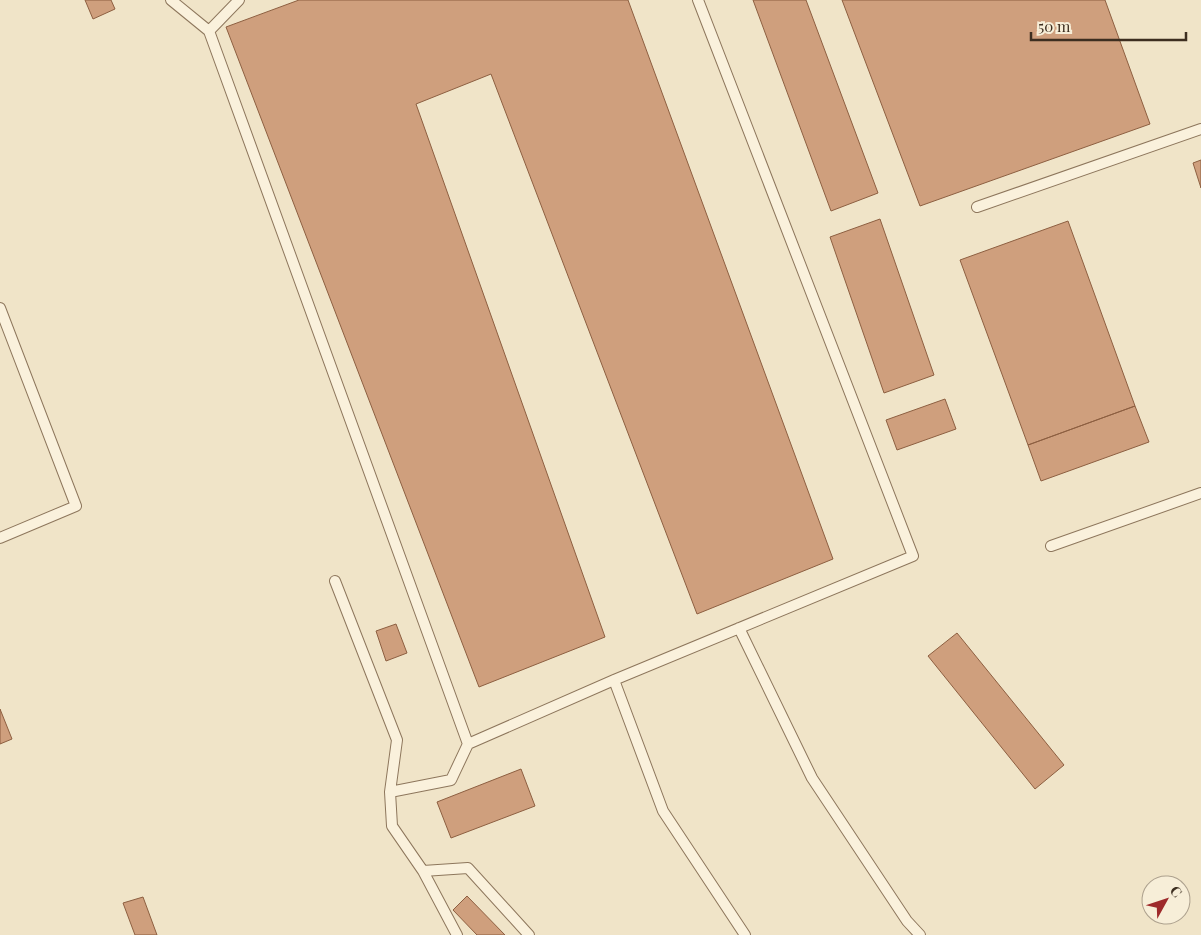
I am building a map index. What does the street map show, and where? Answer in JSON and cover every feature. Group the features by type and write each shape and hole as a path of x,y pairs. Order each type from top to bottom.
{"lane":[{"path":"171,0 209,31 468,744"},
{"path":"209,31 239,0"},
{"path":"390,792 450,780 468,744 614,680 913,556 698,0"},
{"path":"977,206 1201,129"},
{"path":"0,308 76,506 0,538"},
{"path":"1051,546 1201,493"},
{"path":"335,581 398,740 390,792 392,826 423,871 457,935"},
{"path":"739,628 812,778 908,921 920,935"},
{"path":"614,680 663,811 745,935"},
{"path":"423,871 468,868 529,935"}],"building":[{"path":"85,0 111,0 115,9 93,19"},
{"path":"299,0 628,0 833,559 697,614 491,74 416,104 605,637 479,687 226,27"},
{"path":"753,0 806,0 878,193 831,211"},
{"path":"842,0 1105,0 1150,124 920,206"},
{"path":"1201,160 1201,188 1193,163"},
{"path":"880,219 934,375 884,393 830,237"},
{"path":"1068,221 1135,406 1028,445 960,260"},
{"path":"945,399 956,429 897,450 886,420"},
{"path":"1135,406 1149,442 1041,481 1028,445"},
{"path":"396,624 407,653 386,661 376,631"},
{"path":"957,633 1064,765 1035,789 928,656"},
{"path":"0,709 12,739 0,744"},
{"path":"521,769 535,806 451,838 437,802"},
{"path":"467,896 505,935 477,935 453,910"},
{"path":"143,897 157,935 135,935 123,903"}]}
